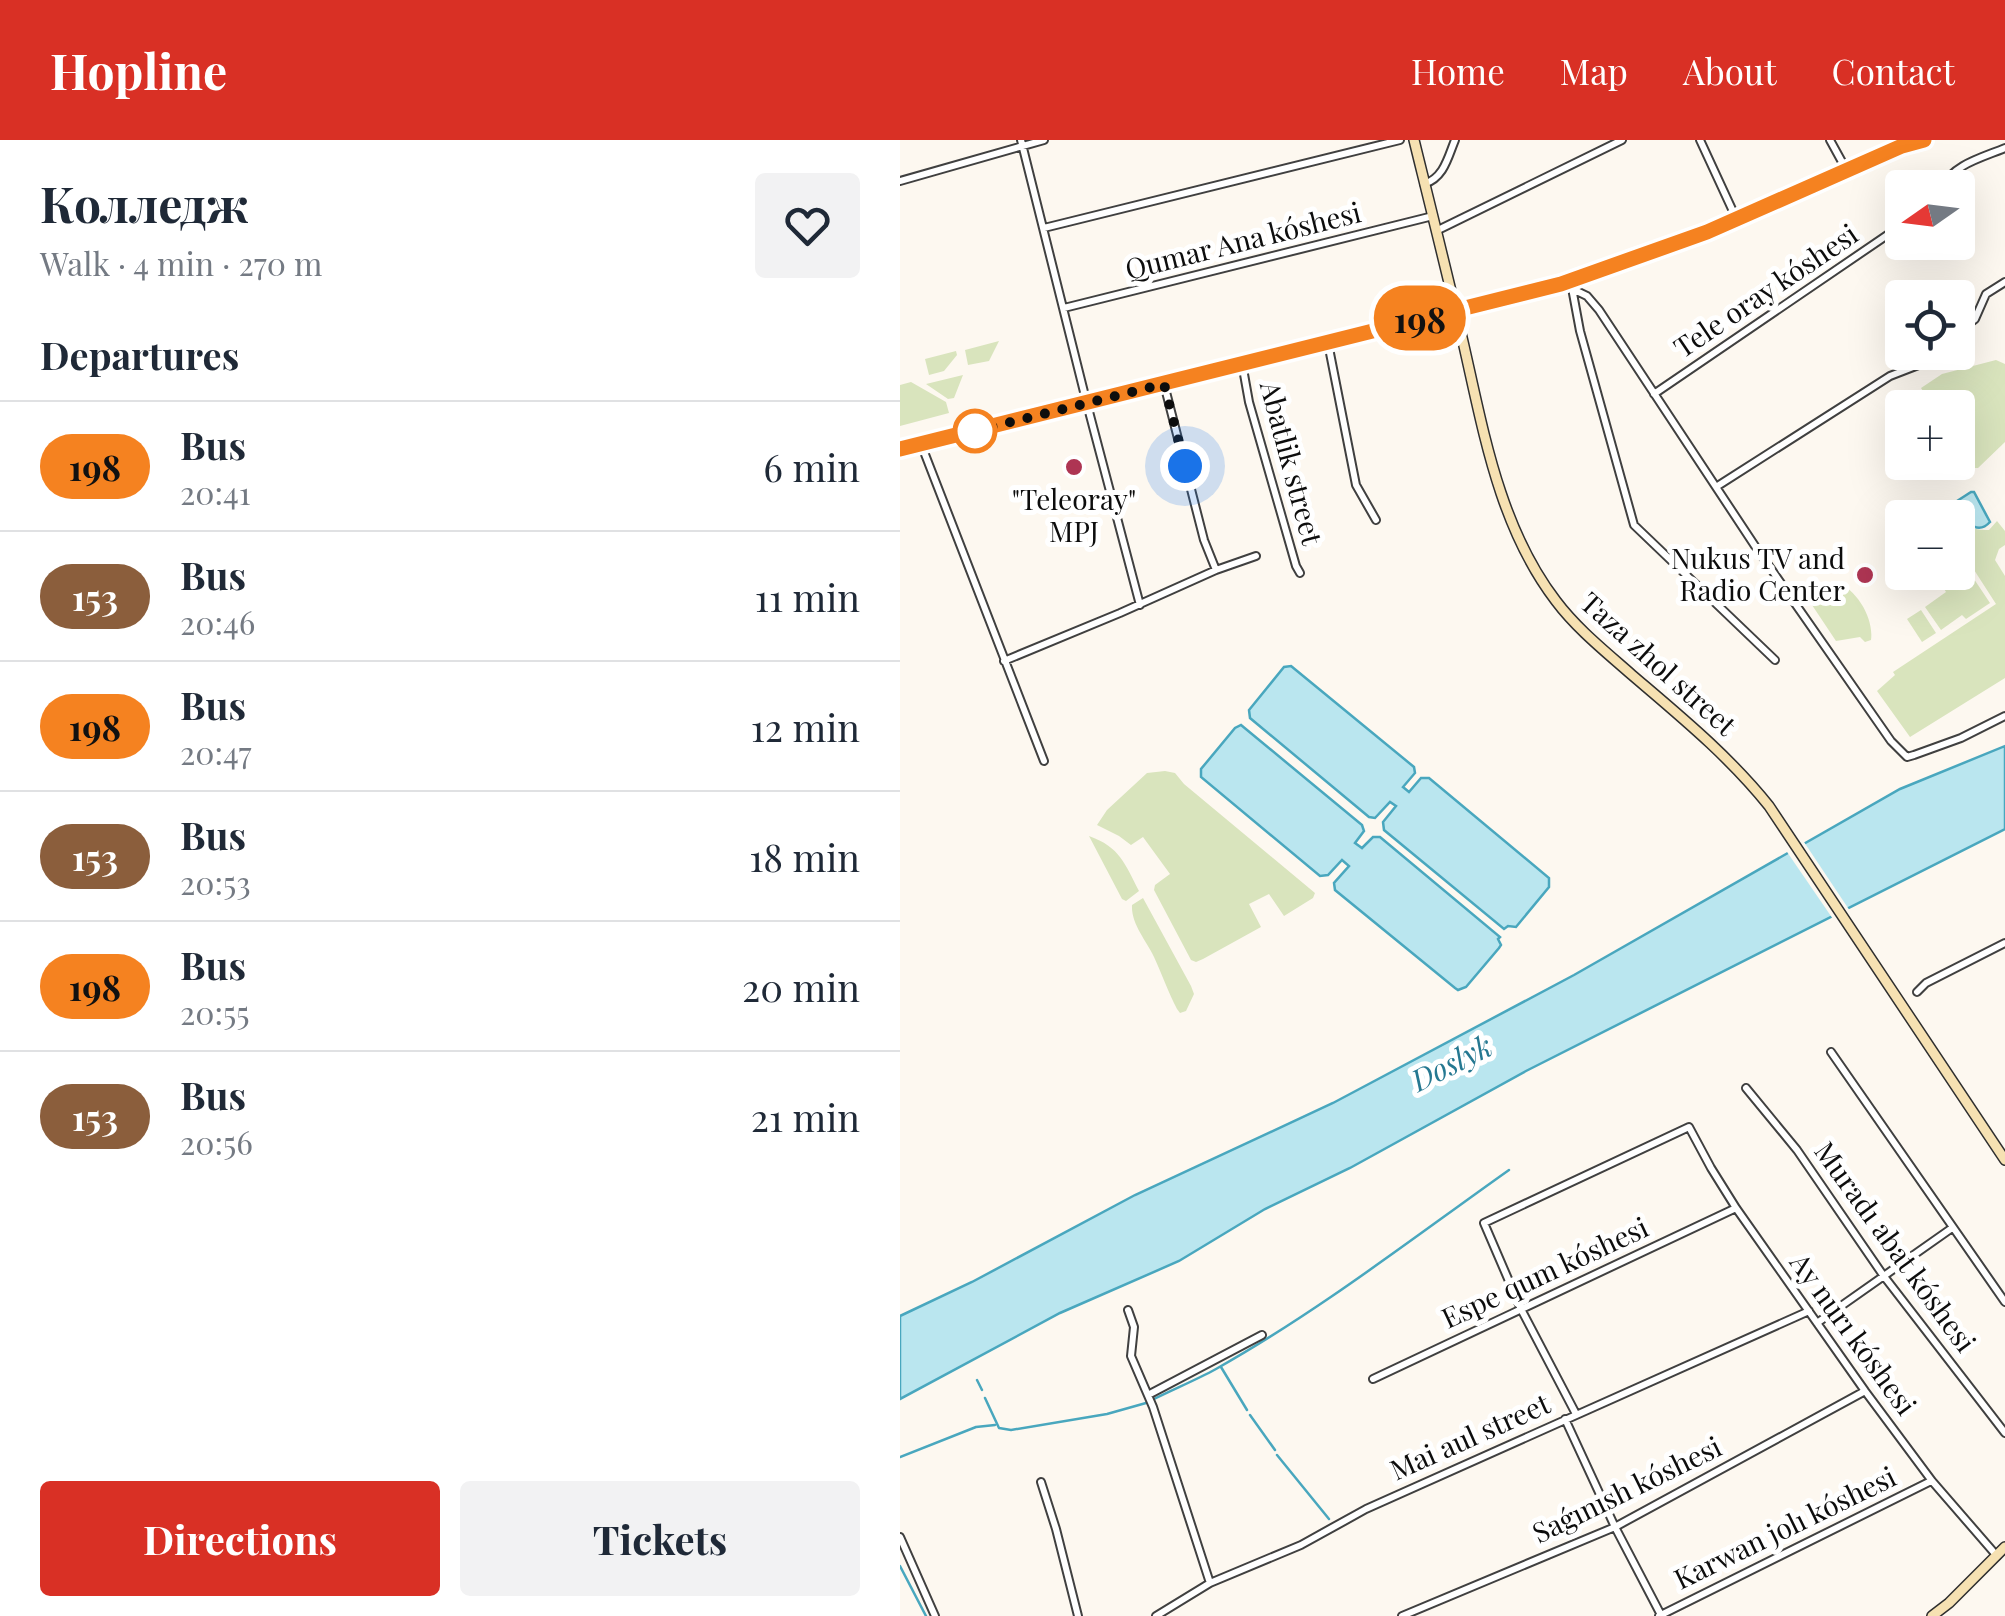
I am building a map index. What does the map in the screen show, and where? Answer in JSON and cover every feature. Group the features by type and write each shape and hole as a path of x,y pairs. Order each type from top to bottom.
{"main road":[{"name":"Taza zhol street","path":"1414,140 1505,506 1534,571 1572,621 1729,760 1768,806 2005,1160"},
{"path":"900,449 1561,284 1737,220 1902,146 1924,140"},
{"path":"1932,1616 2005,1547"}],"street":[{"path":"900,180 1044,140"},
{"path":"1044,228 1400,140"},
{"path":"1424,184 1440,175 1455,140"},
{"path":"1436,231 1622,140"},
{"path":"1700,140 1737,220"},
{"path":"1830,140 1848,172"},
{"path":"1022,143 1140,604"},
{"path":"1956,170 2005,148"},
{"name":"Qumar Ana kóshesi","path":"1064,308 1432,216"},
{"name":"Tele oray kóshesi","path":"1654,394 1885,237"},
{"path":"1975,319 1986,294 2005,282"},
{"path":"1561,284 1587,296 1599,310 1716,487 1891,740 1908,757 1961,738 2005,716"},
{"path":"1572,288 1580,331 1634,526 1775,660"},
{"path":"1327,342 1356,484 1376,520"},
{"name":"Abatlik street","path":"1242,364 1249,402 1300,573"},
{"path":"1716,487 1890,376 1906,370"},
{"path":"1164,384 1204,540 1216,570"},
{"path":"921,444 1044,761"},
{"path":"1004,661 1256,556"},
{"path":"1918,992 1926,983 2002,944 2005,956"},
{"path":"1831,1052 2005,1302"},
{"name":"Muradı abat kóshesi","path":"1746,1088 1797,1150 1883,1275 2005,1433"},
{"name":"Ay nurı kóshesi","path":"1521,1308 1484,1223 1689,1127 1736,1208 1808,1311 1932,1481 1997,1556"},
{"name":"Espe qum kóshesi","path":"1373,1378 1736,1208"},
{"path":"1817,1322 1952,1228"},
{"path":"1521,1308 1576,1414"},
{"path":"1128,1310 1134,1327 1131,1356 1148,1395 1210,1583"},
{"name":"Mai aul street","path":"1156,1616 1210,1583 1300,1544 1366,1508 1808,1311"},
{"path":"1148,1395 1262,1334"},
{"name":"Saǵınısh kóshesi","path":"1402,1616 1614,1527 1865,1390"},
{"path":"1565,1419 1660,1616"},
{"name":"Karwan jolı kóshesi","path":"1660,1616 1932,1481"},
{"path":"1042,1482 1078,1616"},
{"path":"900,1537 934,1616"}],"green space":[{"path":"999,341 989,361 968,365 965,350"},
{"path":"956,351 944,371 929,375 925,359"},
{"path":"1996,360 2005,364 2005,442 1978,468 1975,390 1921,388 1942,374 1975,370 1975,365"},
{"path":"963,375 954,398 948,399 926,384"},
{"path":"911,382 946,402 949,413 900,426 900,385"},
{"path":"1997,521 2005,531 2005,545 1995,560 2005,576 2005,678 1910,737 1877,691 1895,675 1893,672 1996,604 1975,571 1975,528 1989,530"},
{"path":"1975,580 1990,603 1966,619 1962,615 1941,630 1925,607 1946,592 1975,590"},
{"path":"1836,581 1863,606 1871,640 1865,642 1860,637 1836,641 1810,602 1810,598"},
{"path":"1921,610 1936,633 1922,642 1907,619"},
{"path":"1147,773 1175,773 1315,893 1313,898 1284,916 1269,894 1249,904 1261,927 1203,959 1191,960 1154,890 1170,874 1143,837 1131,845 1097,825 1107,810"},
{"path":"1089,836 1108,845 1125,865 1139,891 1126,901 1122,899"},
{"path":"1143,898 1191,986 1194,994 1186,1011 1180,1013 1177,1009 1134,919 1132,905"}],"water":[{"path":"1974,492 1990,522 1975,526 1975,500 1959,500"},
{"path":"1291,666 1414,767 1415,773 1403,787 1409,792 1421,778 1429,778 1549,878 1549,887 1516,927 1504,929 1384,830 1383,822 1396,806 1390,802 1375,818 1369,817 1250,718 1249,710 1284,667"},
{"path":"1241,725 1362,825 1364,831 1355,843 1362,848 1373,837 1380,837 1500,937 1499,948 1466,987 1455,988 1335,890 1334,883 1349,866 1342,860 1328,875 1320,876 1201,777 1201,769"},
{"name":"Doslyk","path":"2005,746 2005,829 1526,1071 1350,1168 1265,1209 1179,1261 1060,1313 900,1399 900,1316 1135,1195 1333,1103 1574,975 1900,789"}],"pier":[{"path":"1802,839 1852,914 1835,922 1785,849"}],"waterway":[{"path":"1154,1399 1216,1369 1292,1323 1509,1170"},
{"path":"1221,1367 1247,1410"},
{"path":"977,1380 982,1390"},
{"path":"985,1398 999,1428 1011,1430 1107,1414 1146,1403"},
{"path":"1250,1415 1275,1450"},
{"path":"900,1457 976,1427 995,1425"},
{"path":"1277,1455 1329,1519"},
{"path":"900,1566 926,1616"}],"bus line":[{"name":"198","path":"900,449 1561,284 1707,232 1902,146 1924,140"}],"place":[{"name":"\"Teleoray\" MPJ","path":"1074,467"},
{"name":"Nukus TV and Radio Center","path":"1865,575"}],"route":[{"path":"975,431 1164,384 1185,466"}]}
